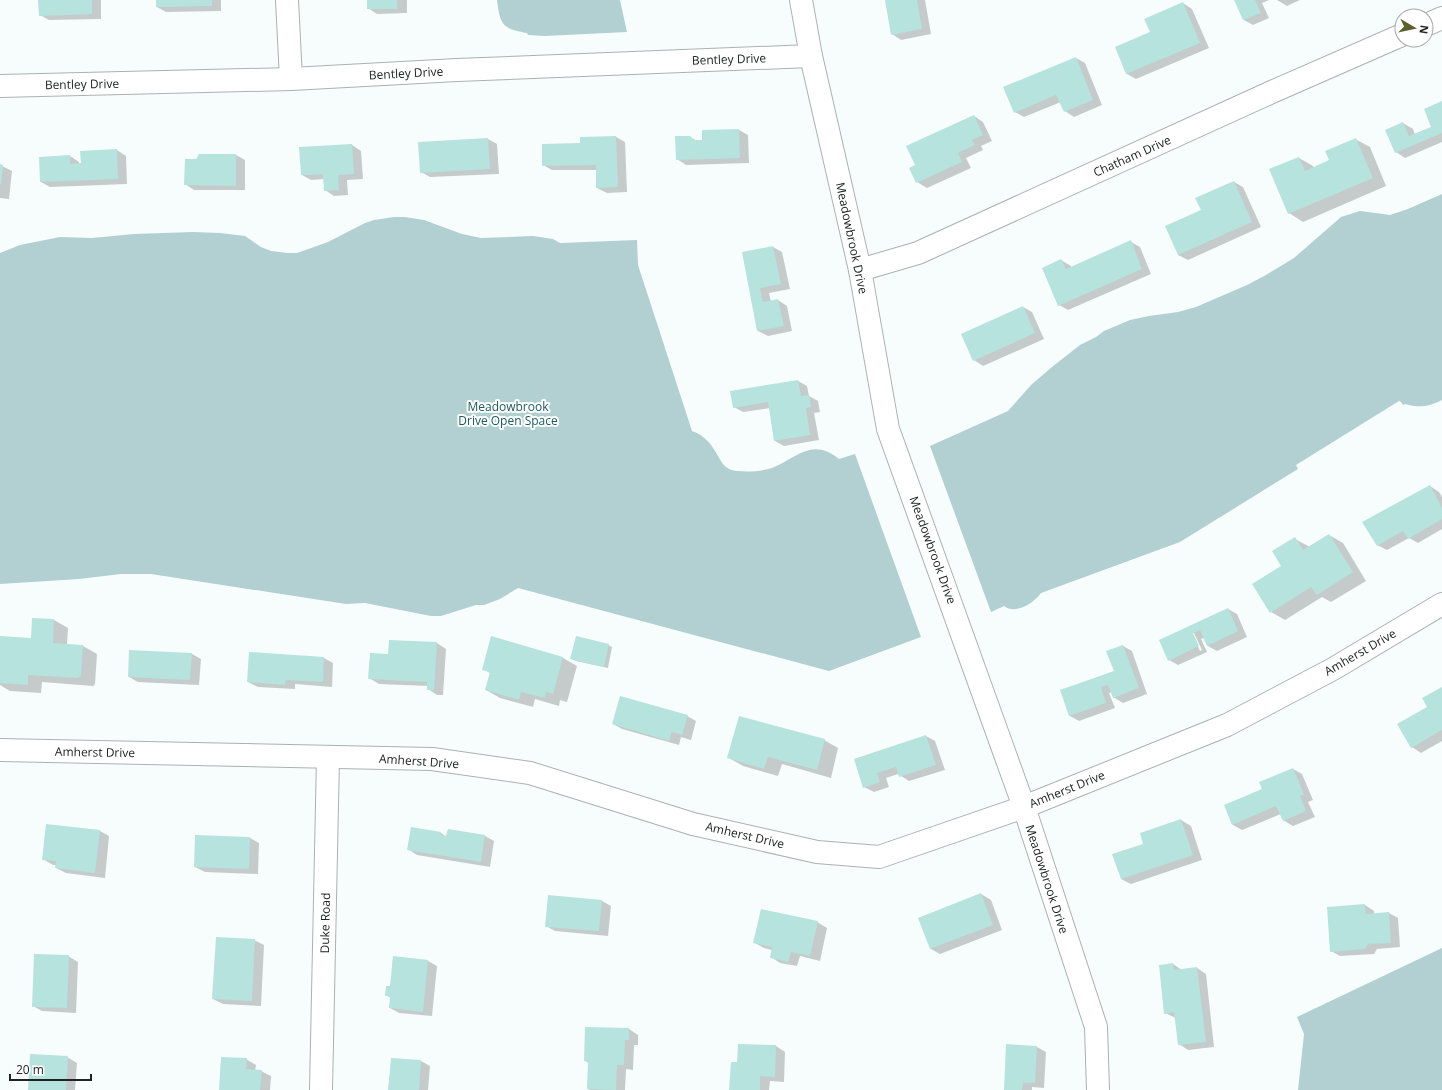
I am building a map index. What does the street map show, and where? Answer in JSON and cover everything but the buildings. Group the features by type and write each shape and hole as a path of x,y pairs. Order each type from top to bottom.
{"street":[{"path":"287,0 291,79"},
{"name":"Meadowbrook Drive","path":"801,0 812,56 860,270 888,429 1024,807 1096,1026 1098,1090"},
{"name":"Chatham Drive","path":"860,270 918,253 1274,91 1394,38"},
{"name":"Bentley Drive","path":"0,86 291,79 457,70 812,56"},
{"name":"Amherst Drive","path":"0,750 432,759 530,773 694,824 817,852 879,857 1024,807 1227,725 1333,669 1442,604"},
{"name":"Duke Road","path":"321,1090 328,757"}],"green space":[{"path":"497,0 620,0 627,32 545,36 528,35 527,33 512,30 504,24 499,15"},
{"path":"1442,194 1442,400 1433,404 1419,406 1403,405 1399,401 1296,465 1298,469 1180,542 1041,593 1034,601 1024,607 1014,609 1004,606 991,612 930,446 1008,411 1031,385 1052,367 1080,345 1104,331 1130,320 1178,312 1196,307 1247,285 1294,258 1341,217 1360,211 1390,215"},
{"name":"Meadowbrook Drive Open Space","path":"394,217 424,220 462,234 481,238 533,236 553,239 560,243 637,240 638,265 692,431 707,440 720,460 728,469 738,471 755,471 772,468 797,455 813,450 821,450 839,459 855,454 921,637 829,671 518,588 500,599 484,605 476,605 441,616 431,616 365,603 346,604 151,574 121,574 79,579 0,584 0,253 20,245 60,237 92,238 134,234 193,232 245,236 261,247 271,251 297,253 328,242 365,223"},
{"path":"1442,948 1442,1090 1298,1090 1304,1034 1297,1017"}]}
